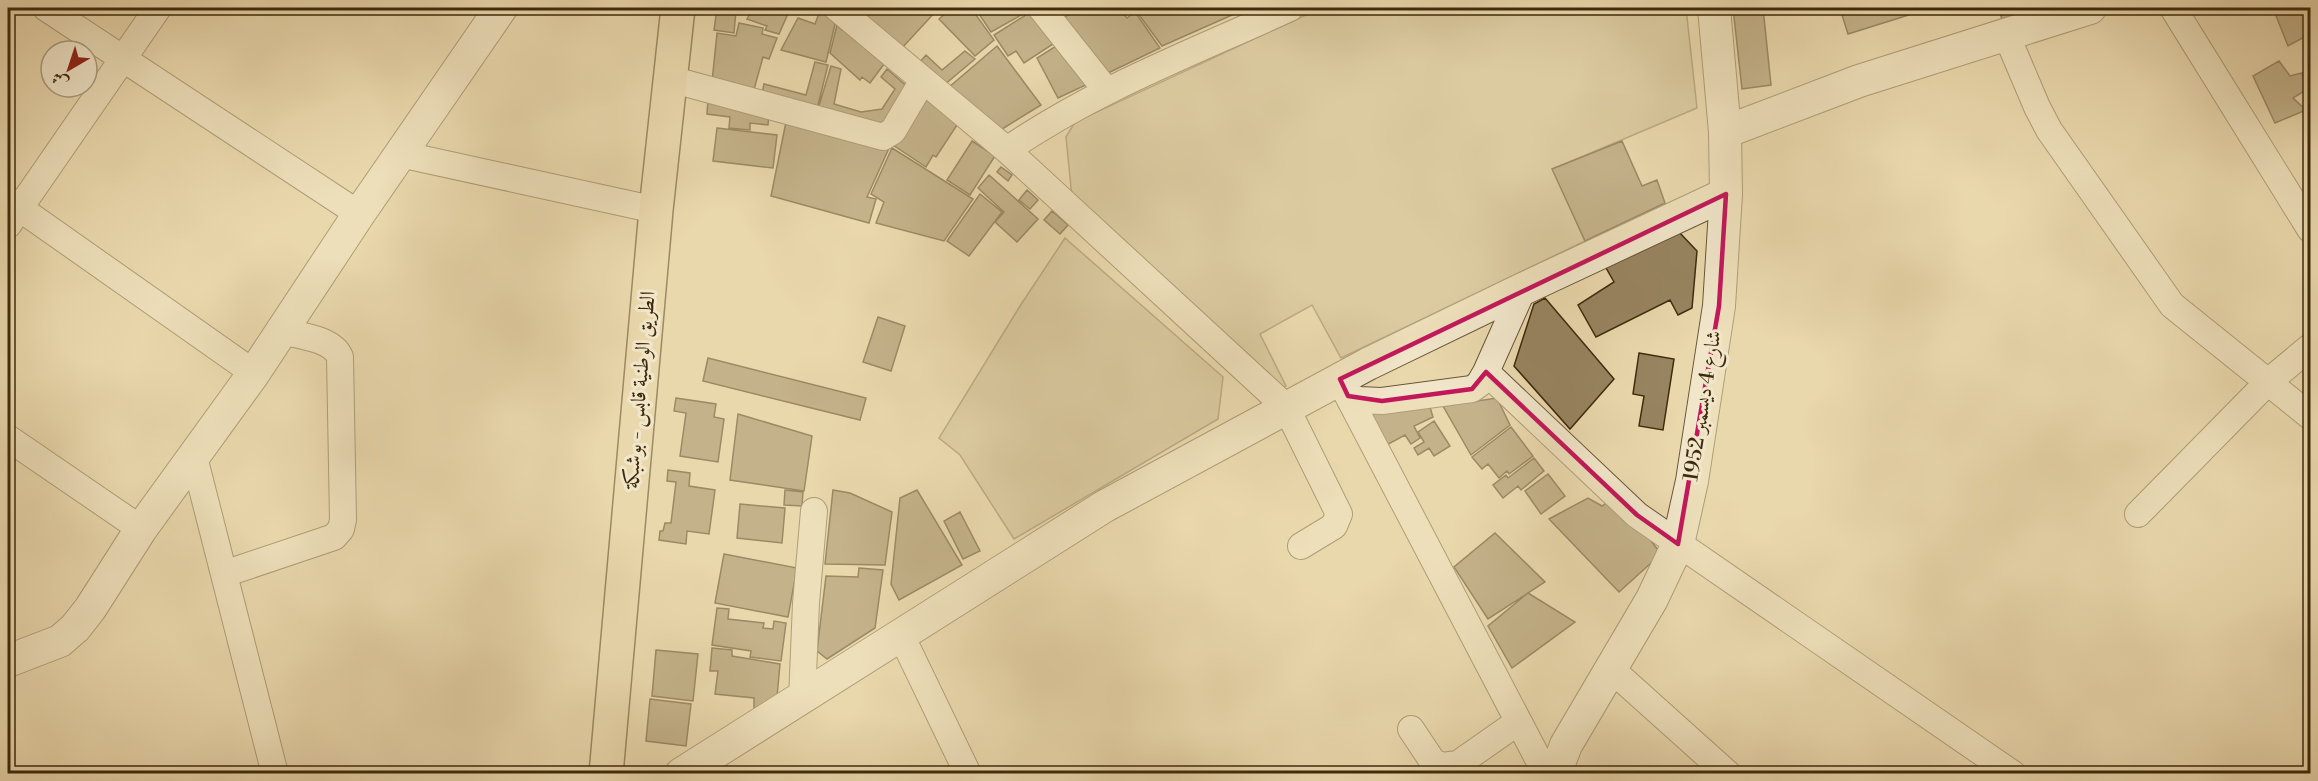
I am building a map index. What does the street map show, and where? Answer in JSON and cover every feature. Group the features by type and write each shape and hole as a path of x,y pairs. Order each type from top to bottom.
{"main road":[{"name":"الطريق الوطنية قابس - بوشبكة","path":"606,774 656,210 678,8"}],"street":[{"path":"46,8 359,214"},
{"path":"158,8 12,211 254,374"},
{"path":"8,661 60,641 75,628 90,609 141,529 254,374 359,214 501,8"},
{"path":"837,8 1007,150 1286,407 1339,514 1334,526 1301,546"},
{"path":"1041,8 1106,90"},
{"name":"شارع 4 ديسمبر 1952","path":"1555,774 1566,745 1652,599 1678,544 1699,447 1719,306 1726,194 1725,132 1714,8"},
{"path":"1725,132 1859,81 2083,8"},
{"path":"2173,8 2310,230"},
{"path":"1007,150 1042,126 1106,90 1275,10"},
{"path":"2006,34 2049,130 2172,304 2310,416"},
{"path":"670,79 883,137 890,135 923,80"},
{"path":"1032,173 1042,126"},
{"path":"400,154 656,210"},
{"path":"681,774 1105,506 1286,407 1344,387 1523,289 1726,194"},
{"path":"1344,387 1359,400 1382,402 1472,389 1479,384 1486,372 1523,289"},
{"path":"224,574 333,537 341,529 343,520 340,357 332,346 321,341 281,331"},
{"path":"2138,514 2268,382 2310,347"},
{"path":"1486,372 1637,515 2013,774"},
{"path":"1344,387 1546,774"},
{"path":"8,438 141,529"},
{"path":"194,457 275,774"},
{"path":"802,699 806,603 814,511"},
{"path":"901,635 968,774"},
{"path":"1611,669 1728,774"},
{"path":"1411,729 1433,762 1461,769 1518,722"}],"highlighted area":[{"path":"1726,194 1719,306 1678,544 1637,515 1486,372 1472,389 1382,401 1348,396 1340,379"}],"shaded area":[{"path":"1321,8 1686,8 1697,108 1553,169 1585,241 1341,358 1312,305 1260,334 1286,386 1280,389 1073,208 1066,137 1075,122"},
{"path":"1065,238 1223,377 1218,419 1014,539 960,455 939,438 1020,306"}],"building":[{"path":"717,8 740,8 736,11 734,33 714,30"},
{"path":"753,8 790,9 779,34 765,30 767,26 747,19"},
{"path":"821,8 836,20 826,62 781,50 798,18 815,24"},
{"path":"857,8 935,8 937,10 902,48"},
{"path":"952,8 971,8 994,40 975,56 939,19"},
{"path":"975,8 1028,8 1030,10 991,32"},
{"path":"1070,8 1118,8 1127,18 1135,12 1160,48 1108,73 1063,19 1073,11"},
{"path":"1134,8 1235,8 1239,12 1162,46"},
{"path":"1733,8 1763,8 1771,85 1742,89"},
{"path":"1866,8 1931,8 1848,34 1842,15"},
{"path":"1999,8 2048,8 2002,20"},
{"path":"2273,8 2310,8 2310,34 2288,46"},
{"path":"1032,11 1053,44 1024,63 1016,51 1008,56 994,35"},
{"path":"739,23 763,28 762,34 777,38 769,59 763,57 753,93 712,82 717,33 736,36"},
{"path":"837,25 842,30 845,27 884,64 870,83 862,77 860,80 830,53"},
{"path":"1061,43 1092,82 1058,98 1037,58"},
{"path":"997,46 1041,105 999,131 948,88"},
{"path":"965,51 975,59 944,85 919,63 926,55 942,70"},
{"path":"2279,61 2290,76 2302,73 2306,90 2293,98 2306,110 2275,123 2253,76"},
{"path":"815,62 828,65 817,109 762,94 764,84 806,95"},
{"path":"831,66 841,69 834,104 861,112 882,109 895,89 881,77 887,69 911,90 888,124 871,123 818,109"},
{"path":"921,94 961,119 936,157 933,155 926,167 890,143"},
{"path":"708,100 769,112 768,125 750,123 750,130 729,128 730,117 707,114"},
{"path":"787,117 890,146 867,197 876,199 869,223 771,196"},
{"path":"717,128 777,135 773,168 713,161"},
{"path":"972,141 995,156 970,195 947,180"},
{"path":"1622,141 1642,186 1657,180 1665,203 1585,241 1552,169"},
{"path":"892,148 973,199 944,241 876,223 884,202 871,194"},
{"path":"1001,167 1012,175 1008,181 997,172"},
{"path":"989,175 1038,219 1017,242 995,222 1004,212 978,188"},
{"path":"1027,190 1038,200 1030,209 1019,200"},
{"path":"980,194 1002,212 969,256 947,241"},
{"path":"1052,211 1068,225 1060,234 1044,220"},
{"path":"1678,231 1697,251 1692,308 1678,315 1670,300 1596,337 1578,305 1614,282 1605,266"},
{"path":"1545,298 1614,379 1570,429 1514,366 1534,304"},
{"path":"878,317 905,326 891,371 863,362"},
{"path":"1639,353 1674,359 1663,430 1639,426 1644,396 1633,394"},
{"path":"708,358 866,398 860,420 703,381"},
{"path":"676,398 716,404 714,417 724,419 718,462 680,456 686,413 674,411"},
{"path":"1497,398 1510,425 1471,455 1443,406"},
{"path":"1429,404 1433,417 1414,426 1420,438 1411,444 1405,435 1383,447 1368,410"},
{"path":"738,414 812,436 804,491 730,480"},
{"path":"1434,421 1450,446 1434,456 1429,448 1418,455 1414,448 1424,442 1418,432"},
{"path":"1511,427 1533,456 1509,474 1507,471 1499,478 1488,464 1482,469 1472,457"},
{"path":"1534,458 1544,471 1521,490 1518,486 1503,498 1493,485 1506,475 1508,478"},
{"path":"668,470 690,473 689,486 715,490 709,534 687,531 686,544 659,540 660,531 663,531 665,523 671,523 676,482 667,481"},
{"path":"1548,474 1565,496 1541,514 1525,491"},
{"path":"785,490 803,492 802,506 784,505"},
{"path":"833,490 850,493 892,512 885,565 825,564"},
{"path":"917,490 962,565 899,600 891,584 900,498"},
{"path":"1617,496 1661,554 1619,592 1549,519 1588,498 1602,506"},
{"path":"740,504 785,508 782,543 737,538"},
{"path":"960,512 980,551 963,559 944,521"},
{"path":"1495,533 1545,582 1488,619 1454,567"},
{"path":"724,554 797,568 788,617 715,603"},
{"path":"859,568 883,570 875,628 827,659 817,651 826,576 858,577"},
{"path":"1528,593 1575,622 1512,668 1488,626"},
{"path":"717,608 729,609 728,619 764,623 763,628 773,629 774,621 786,623 781,661 750,657 751,651 712,645"},
{"path":"712,648 732,650 732,656 780,664 777,697 754,711 754,698 715,694 718,671 710,671"},
{"path":"656,650 698,654 693,701 652,696"},
{"path":"650,699 691,704 686,746 646,741"}]}
